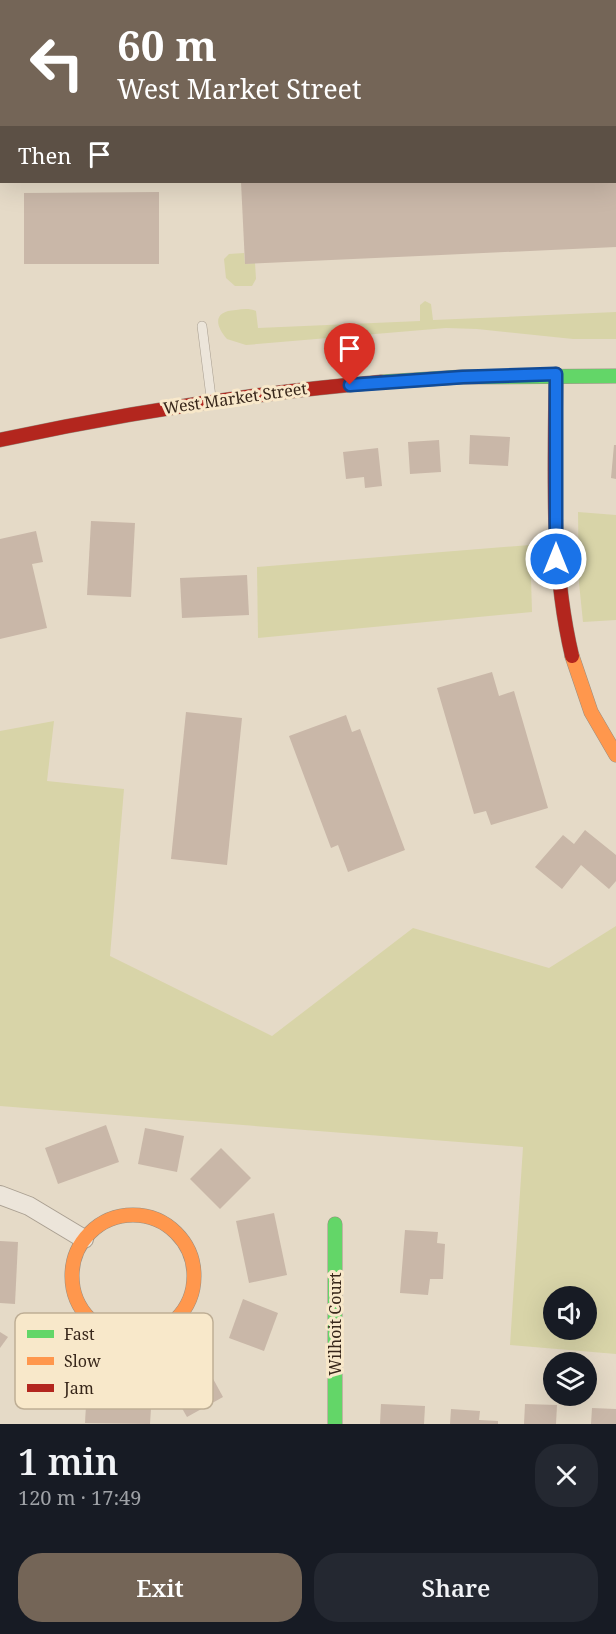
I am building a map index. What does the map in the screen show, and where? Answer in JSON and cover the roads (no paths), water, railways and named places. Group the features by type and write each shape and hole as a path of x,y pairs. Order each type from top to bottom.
{"street":[{"name":"West Market Street","path":"0,440 212,399 304,388 452,377 556,374 616,376"},
{"path":"556,374 556,559 563,625 578,680 616,755"},
{"path":"0,1195 29,1206 84,1239"},
{"path":"84,1313 73,1290 73,1264 84,1239 105,1222 132,1215 152,1219 171,1228 188,1250 194,1276 190,1297 181,1313"},
{"name":"Wilhoit Court","path":"335,1224 335,1424"}],"lane":[{"path":"202,326 212,399"}]}
